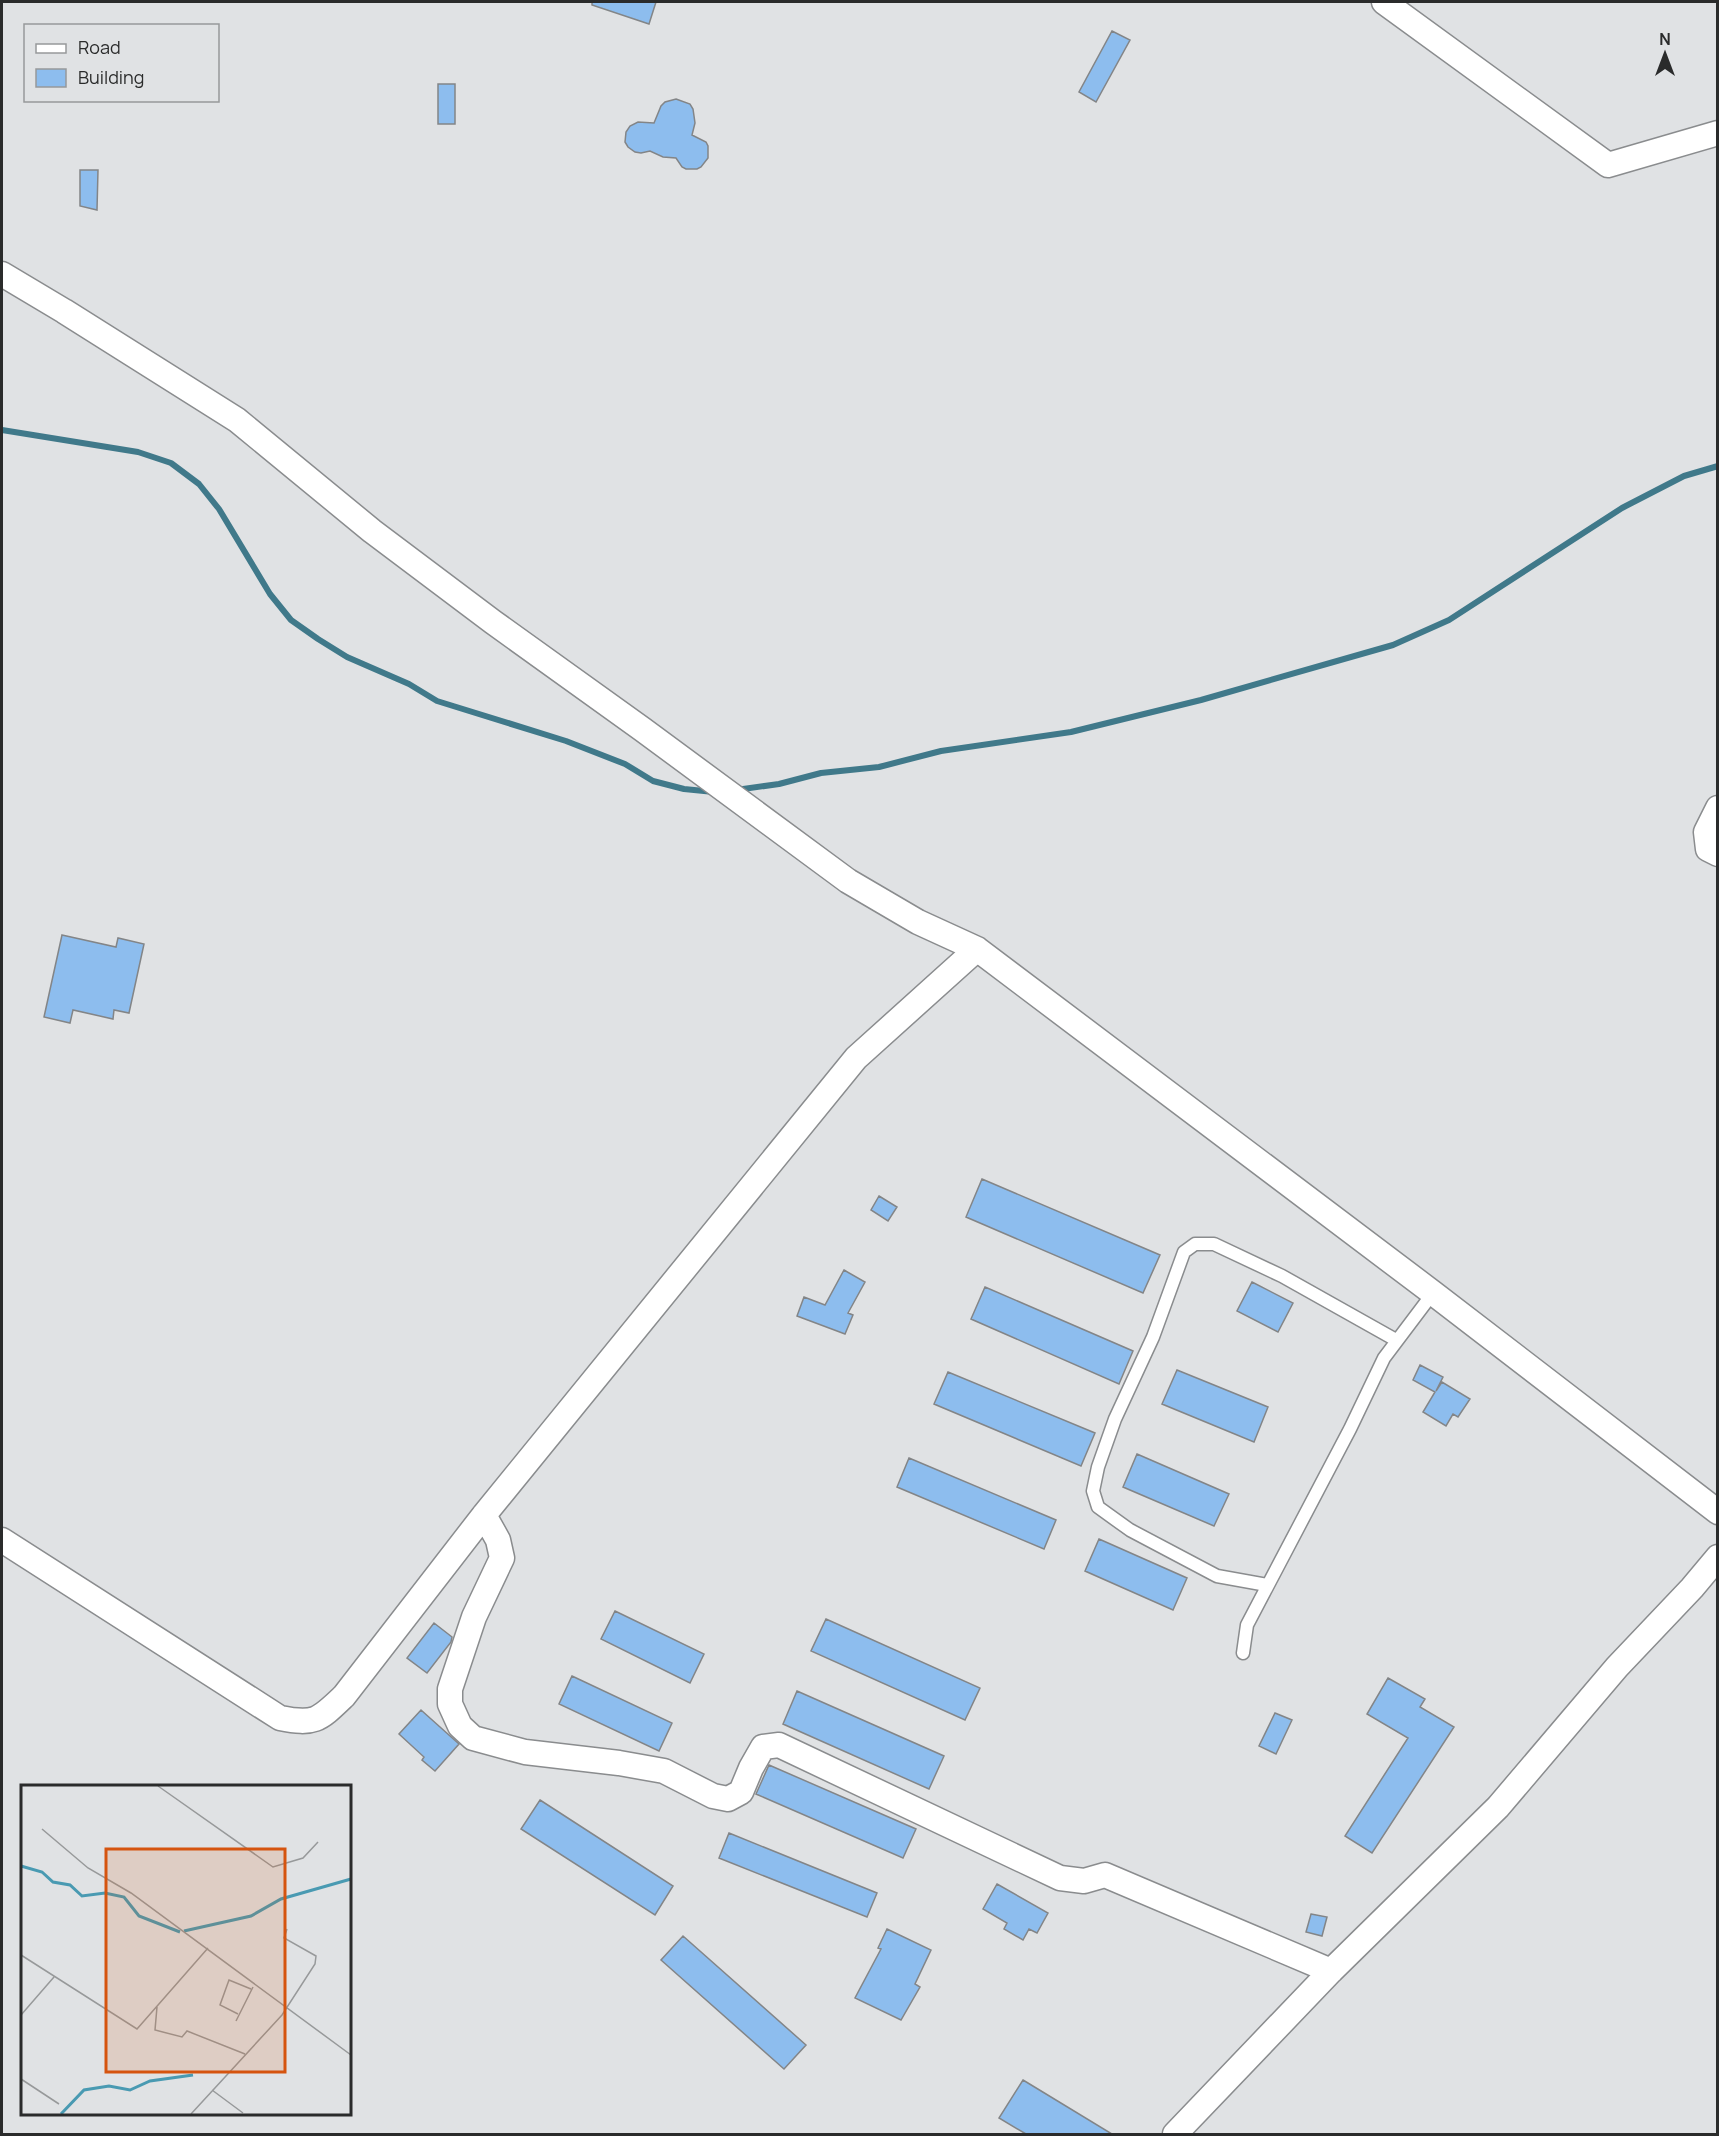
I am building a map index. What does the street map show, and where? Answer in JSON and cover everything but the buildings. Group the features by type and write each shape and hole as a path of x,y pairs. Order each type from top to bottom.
{"street":[{"path":"1384,2 1608,165 1718,133"},
{"path":"2,274 237,420 372,531 848,881 918,921 977,949 1433,1293 1718,1512"},
{"path":"1718,808 1706,832 1707,849 1718,854"},
{"path":"2,1540 280,1718 300,1722 322,1717 344,1696 484,1515 856,1058 977,949"},
{"path":"484,1515 498,1540 502,1558 474,1617 450,1689 450,1704 454,1717 473,1738 525,1752 619,1763 664,1771 713,1796 728,1799 741,1792 751,1768 764,1747 779,1745 1060,1878 1084,1881 1105,1875 1331,1971"},
{"path":"1175,2134 1331,1971 1498,1807 1617,1667 1692,1588 1718,1557"}],"lane":[{"path":"1267,1585 1217,1576 1130,1530 1098,1507 1093,1491 1098,1467 1115,1419 1153,1337 1184,1252 1195,1244 1214,1244 1282,1276 1396,1340"},
{"path":"1243,1653 1247,1625 1288,1550 1384,1358 1433,1293"}],"waterway":[{"path":"2,430 138,452 171,463 199,484 219,509 270,594 291,620 347,657 409,684 437,701 566,741 625,764 653,781 684,789 714,792"},
{"path":"736,790 779,784 821,773 879,767 941,751 1071,732 1201,700 1393,645 1449,620 1622,508 1684,476 1718,466"}]}
